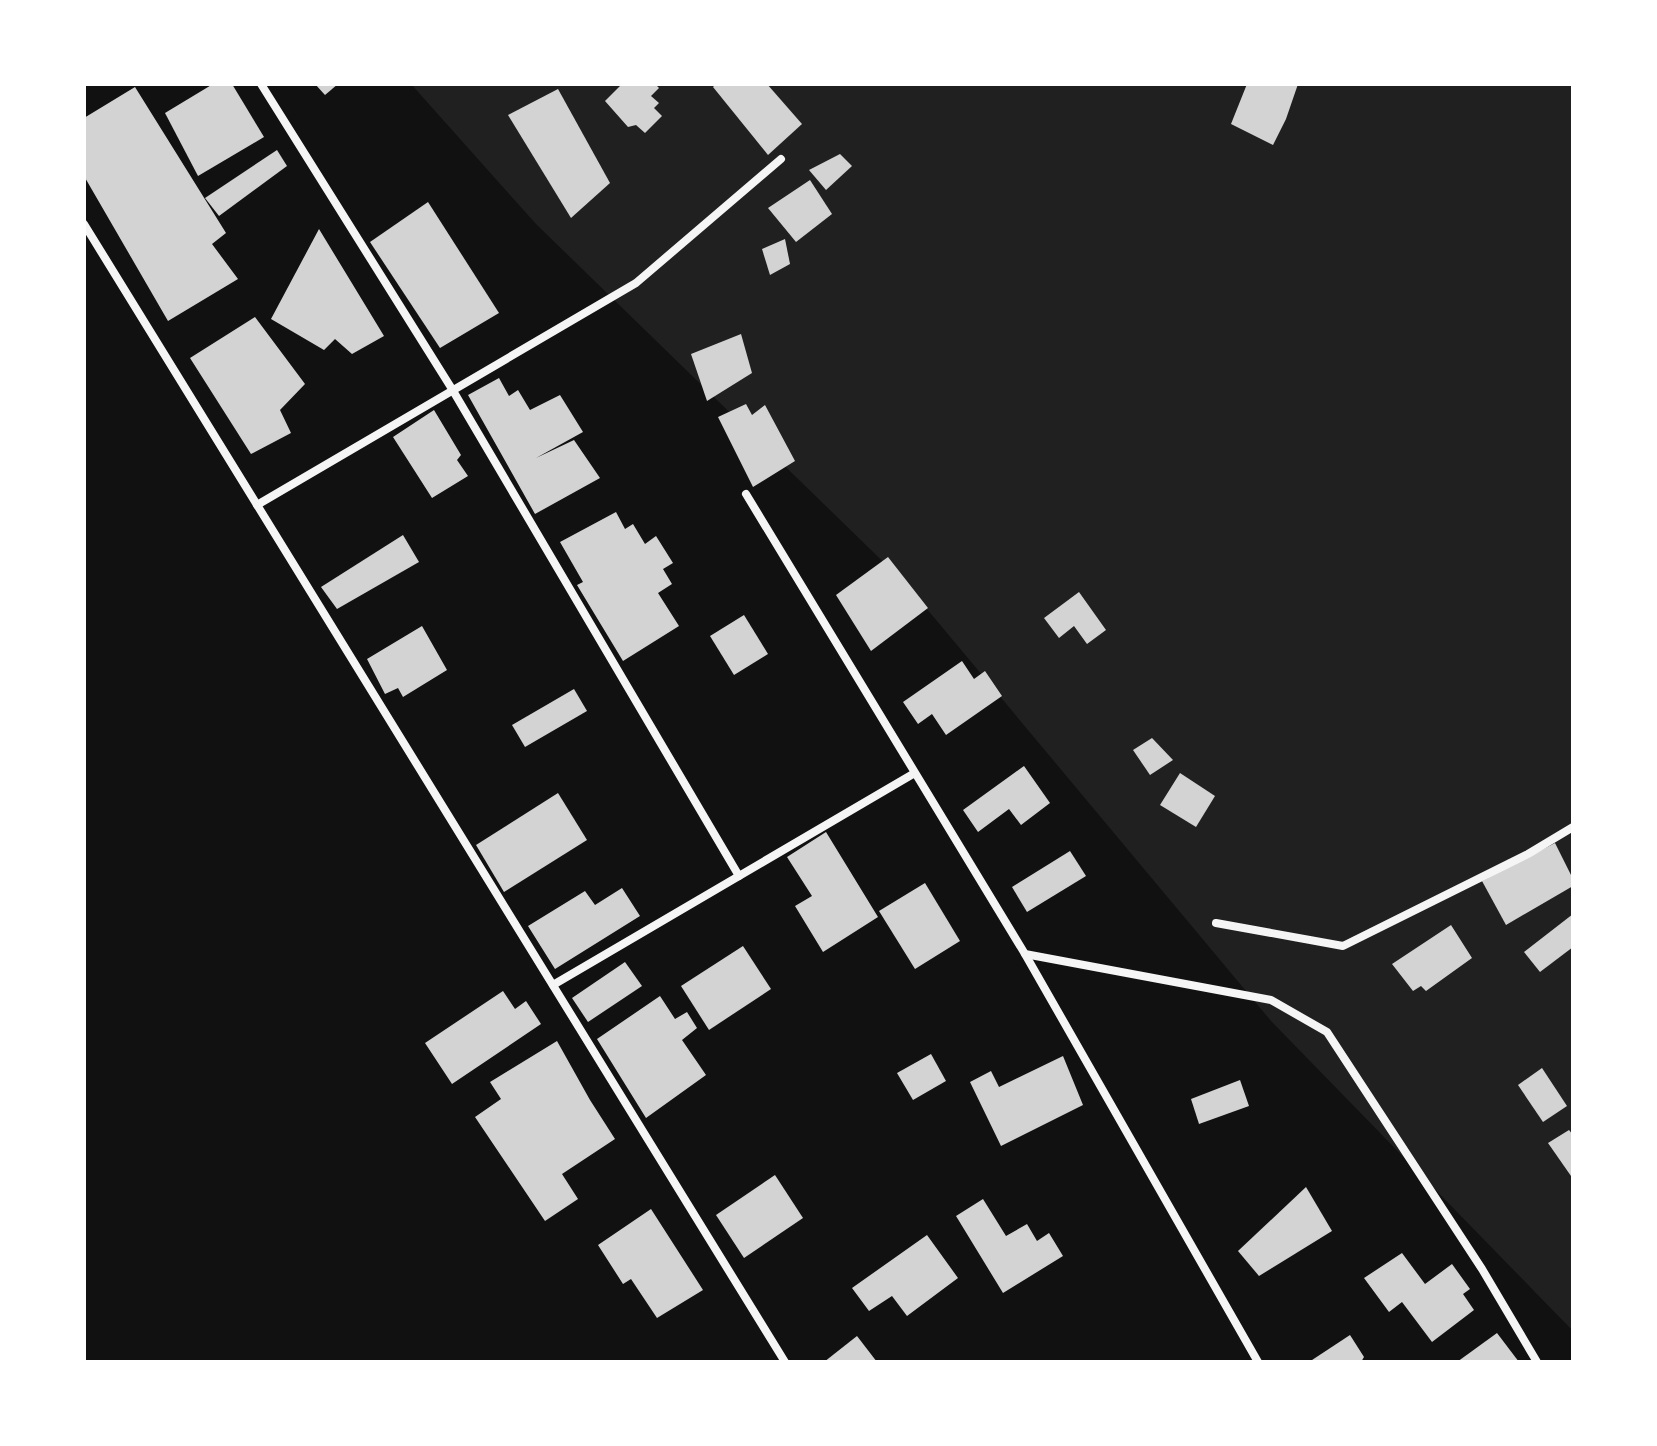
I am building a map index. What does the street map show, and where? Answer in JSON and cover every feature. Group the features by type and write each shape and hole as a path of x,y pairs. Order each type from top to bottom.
{"street":[{"path":"261,84 452,389 739,876"},
{"path":"257,505 636,283 781,159"},
{"path":"84,224 785,1362"},
{"path":"746,494 913,774 1025,954 1258,1362"},
{"path":"553,985 913,774"},
{"path":"1216,923 1343,946 1528,854 1573,827"},
{"path":"1025,954 1271,1000 1327,1032 1482,1269 1537,1362"}],"shaded area":[{"path":"411,84 1573,84 1573,1331 1271,1021 906,584 536,224"}],"building":[{"path":"213,84 232,84 264,137 198,176 165,113"},
{"path":"315,84 338,84 325,95"},
{"path":"622,84 655,84 659,88 651,96 659,103 654,108 662,116 645,133 636,125 628,127 605,101"},
{"path":"716,84 767,84 802,124 768,155 713,87"},
{"path":"1247,84 1298,84 1273,145 1231,124"},
{"path":"135,87 226,233 212,244 238,279 168,321 84,176 84,118"},
{"path":"558,89 610,183 571,218 508,115"},
{"path":"277,150 287,166 219,216 205,198"},
{"path":"840,154 852,166 826,190 809,170"},
{"path":"810,180 832,214 796,242 768,208"},
{"path":"428,202 499,313 440,348 370,242"},
{"path":"319,229 384,336 352,354 335,339 324,350 271,319"},
{"path":"785,239 790,264 770,275 762,249"},
{"path":"255,317 305,384 280,410 291,433 251,454 190,358"},
{"path":"741,334 752,373 707,401 691,354"},
{"path":"499,378 509,396 518,390 530,410 560,395 583,432 536,458 574,440 600,478 535,514 468,395"},
{"path":"746,404 752,415 765,405 795,461 753,487 718,417"},
{"path":"434,410 461,455 457,460 468,476 432,498 393,437"},
{"path":"616,512 625,529 633,524 645,544 656,536 673,563 663,569 672,584 658,593 679,626 623,661 577,585 583,582 560,542"},
{"path":"403,535 419,562 337,609 321,587"},
{"path":"888,557 928,608 871,651 836,595"},
{"path":"1079,592 1106,630 1087,644 1074,626 1059,638 1044,618"},
{"path":"744,615 768,654 734,675 710,636"},
{"path":"422,626 447,670 403,697 398,688 385,694 367,659"},
{"path":"962,661 974,679 985,671 1002,696 946,735 932,714 918,724 903,702"},
{"path":"574,689 587,711 525,747 512,725"},
{"path":"1152,738 1173,760 1150,775 1133,750"},
{"path":"1024,766 1050,803 1021,825 1009,809 978,832 963,810"},
{"path":"1180,773 1215,796 1196,827 1160,805"},
{"path":"558,793 587,840 504,892 476,845"},
{"path":"826,832 878,917 823,952 795,906 812,896 787,857"},
{"path":"1555,843 1573,879 1573,886 1506,925 1482,881"},
{"path":"1070,851 1086,876 1027,912 1012,887"},
{"path":"925,883 960,941 915,969 879,911"},
{"path":"622,888 640,916 555,969 528,926 585,891 595,905"},
{"path":"1573,914 1573,947 1540,972 1524,952"},
{"path":"1451,925 1472,958 1426,991 1421,986 1413,991 1392,964"},
{"path":"743,946 771,989 709,1030 681,986"},
{"path":"625,962 642,986 588,1022 572,998"},
{"path":"503,991 515,1009 526,1001 541,1024 452,1084 425,1043"},
{"path":"660,996 675,1019 687,1012 697,1028 682,1040 706,1075 646,1118 597,1039"},
{"path":"557,1041 615,1139 562,1174 578,1199 545,1221 475,1117 501,1099 490,1082"},
{"path":"931,1054 946,1081 913,1100 897,1073"},
{"path":"1063,1056 1083,1105 1001,1146 970,1082 991,1071 999,1087"},
{"path":"1542,1068 1567,1106 1543,1122 1518,1085"},
{"path":"1240,1080 1249,1106 1199,1124 1191,1099"},
{"path":"1569,1130 1573,1135 1571,1176 1548,1143"},
{"path":"775,1175 803,1218 744,1258 716,1215"},
{"path":"1306,1187 1332,1231 1259,1276 1238,1251"},
{"path":"983,1199 1006,1236 1027,1224 1037,1241 1049,1233 1063,1256 1003,1293 956,1216"},
{"path":"651,1209 703,1290 657,1318 631,1279 623,1284 598,1245"},
{"path":"927,1235 958,1278 907,1316 892,1296 869,1311 852,1288"},
{"path":"1402,1253 1425,1284 1452,1264 1470,1289 1463,1294 1474,1310 1432,1342 1402,1302 1389,1312 1364,1278"},
{"path":"1497,1333 1519,1362 1457,1362"},
{"path":"1350,1335 1364,1357 1361,1362 1309,1362"},
{"path":"857,1336 877,1362 824,1362"}]}
